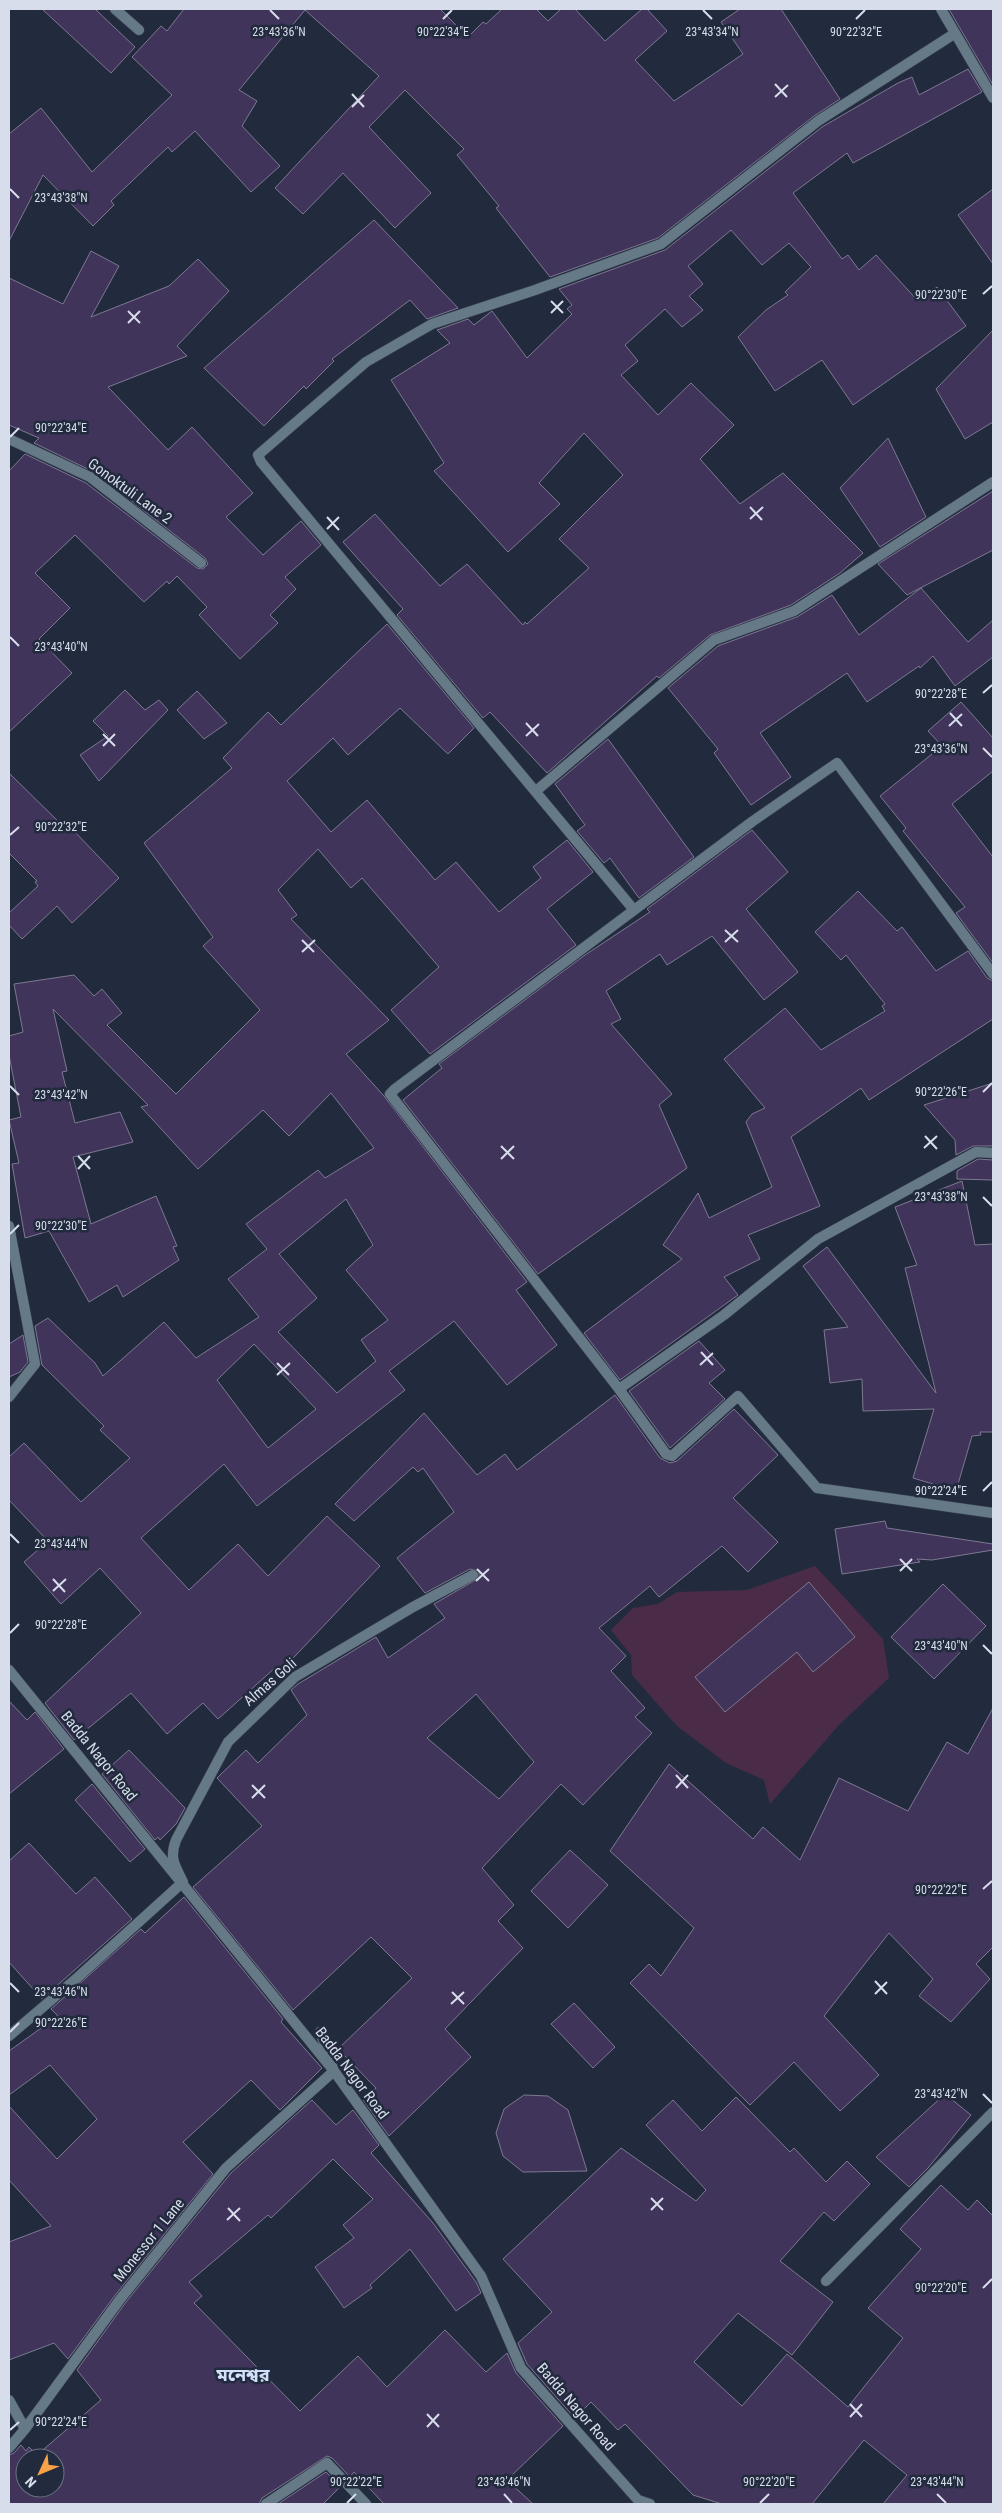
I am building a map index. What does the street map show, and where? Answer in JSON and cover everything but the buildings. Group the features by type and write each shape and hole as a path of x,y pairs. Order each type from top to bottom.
{"street":[{"path":"115,9 139,30"},
{"path":"941,9 993,98"},
{"path":"634,910 261,462 258,455 366,362 432,324 535,290 661,244 818,121 954,34"},
{"name":"Gonoktuli Lane 2","path":"9,439 90,476 201,563"},
{"path":"536,791 714,640 794,611 993,482"},
{"path":"993,974 837,763 634,910 395,1088 390,1094 670,1456 738,1396 817,1488 993,1513"},
{"path":"619,1389 724,1315 818,1239 976,1152 993,1153"},
{"path":"9,1226 35,1364 9,1397"},
{"name":"Almas Goli","path":"183,1882 173,1862 172,1851 228,1742 295,1677 413,1607 473,1575"},
{"name":"Badda Nagor Road","path":"9,1670 183,1882 334,2071 481,2276 521,2368 638,2500 650,2504"},
{"path":"9,2036 77,1978 183,1882"},
{"path":"320,2032 334,2071"},
{"name":"Monessor 1 Lane","path":"9,2448 121,2298 226,2168 334,2071"},
{"path":"826,2281 993,2112"},
{"path":"9,2400 25,2429"},
{"path":"266,2504 327,2463 366,2504"}],"shaded area":[{"path":"815,1566 883,1639 889,1678 839,1725 770,1804 764,1780 726,1763 677,1726 632,1675 631,1655 611,1630 633,1608 658,1604 677,1592 747,1590"}],"district":[{"name":"মনেশ্বর","path":"243,2374"}]}
